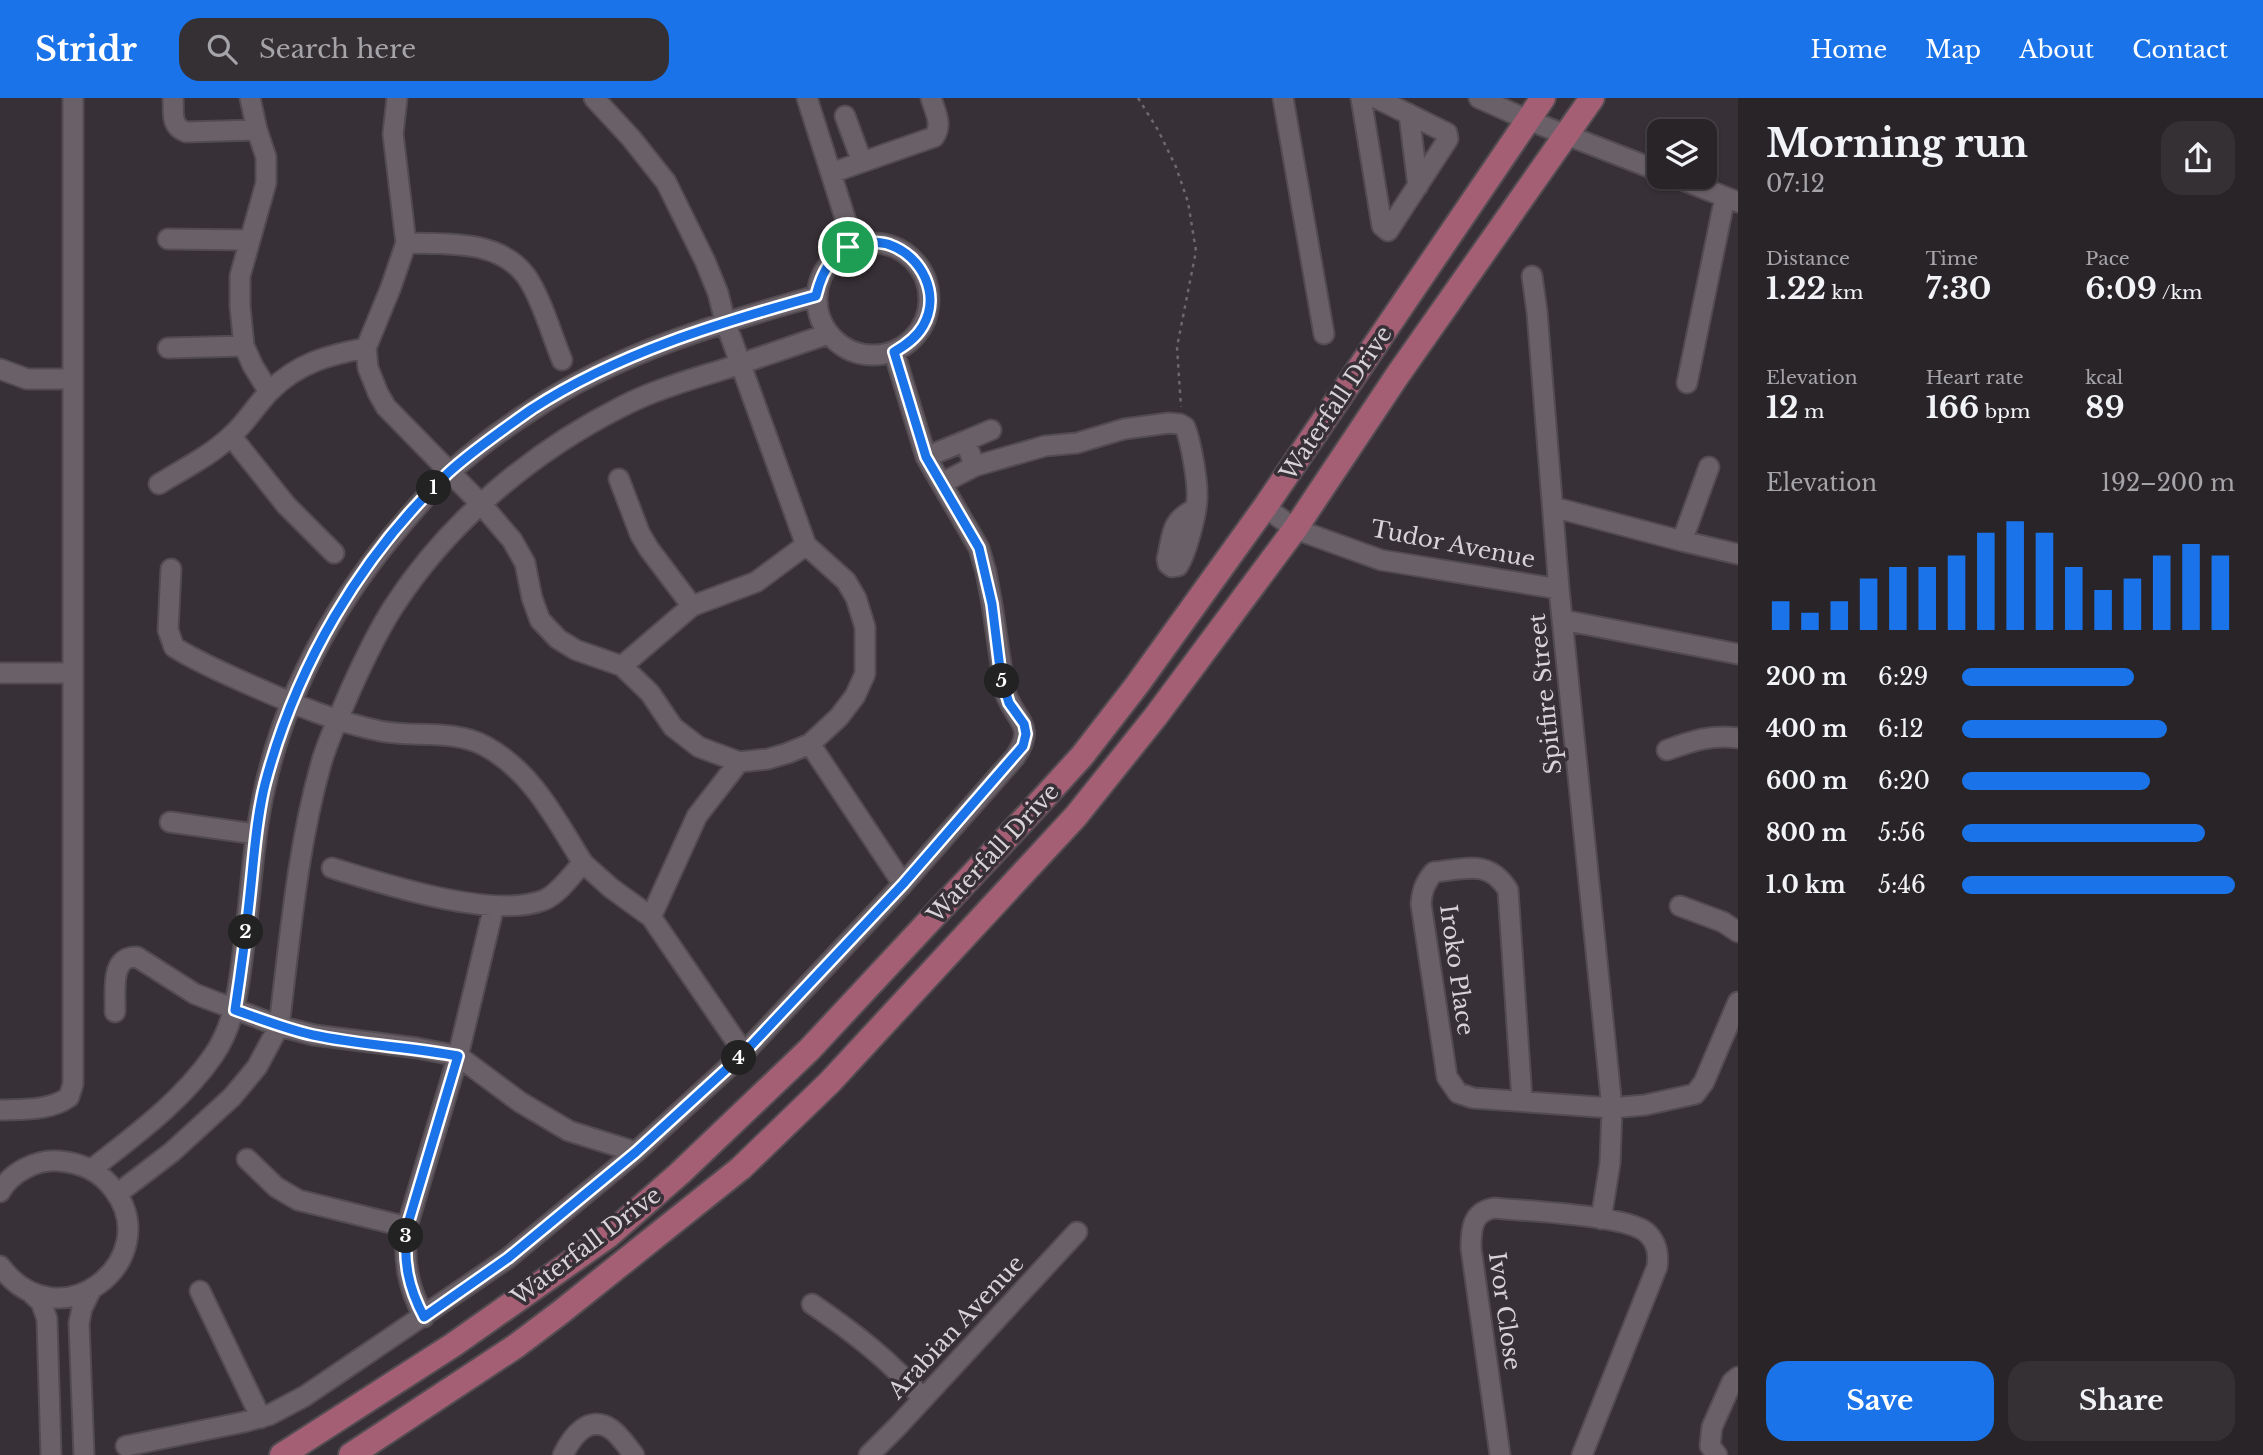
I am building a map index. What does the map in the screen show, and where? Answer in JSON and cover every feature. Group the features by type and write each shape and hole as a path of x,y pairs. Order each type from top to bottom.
{"main road":[{"name":"Waterfall Drive","path":"282,1455 453,1345 608,1236 679,1174 809,1050 1083,756 1265,507 1544,98"},
{"name":"Waterfall Drive","path":"351,1455 516,1346 741,1168 820,1092 1076,816 1156,716 1295,528 1397,376 1592,98"}],"street":[{"path":"0,1110 41,1108 57,1104 69,1097 73,1084 73,98"},
{"path":"173,98 174,124 178,129 186,132 257,130"},
{"path":"250,98 266,157 266,183 240,276 240,306 244,346 269,392"},
{"path":"397,98 393,134 405,243 391,287 366,348 369,368 386,407 482,505 521,553 540,620 558,639 576,650 622,666 650,693 673,727 699,747 739,762 788,754 810,744 839,718 855,696 865,674 865,627 856,598 846,580 806,545 725,321 718,293 666,182 594,98"},
{"path":"807,98 854,246"},
{"path":"831,173 934,137 939,123 931,98"},
{"path":"1283,98 1324,334"},
{"path":"1361,98 1382,226 1388,231 1449,136 1381,99"},
{"path":"1479,98 1528,120 1647,165"},
{"path":"1409,114 1418,186"},
{"path":"845,116 862,162"},
{"path":"1688,383 1731,199 1706,189"},
{"path":"168,239 249,240"},
{"path":"868,242 888,244 906,253 920,267 929,285 930,306 924,325 912,341 894,352 866,355 851,351 828,334 819,316 816,296 821,276 832,260 848,247 868,242"},
{"path":"405,243 452,244 480,248 511,261 532,287 562,360"},
{"name":"Spitfire Street","path":"1532,275 1559,589 1612,1108"},
{"path":"92,1169 175,1099 213,1056 235,1010 256,834 278,741 316,650 352,588 377,554 450,472 533,409 638,355 725,321 816,296"},
{"path":"117,1194 172,1152 243,1086 257,1067 279,1026 304,839 321,762 369,652 394,607 449,536 518,472 567,437 625,405 690,380 828,334"},
{"path":"168,348 244,346"},
{"path":"159,484 204,457 231,436 269,392 295,371 318,358 366,348"},
{"path":"125,1446 261,1418 305,1396 508,1258 636,1152 744,1053 903,884 1016,757 1026,734 1024,724 1009,703 1005,692 992,604 979,548 926,457 894,352"},
{"path":"0,369 27,379 72,379"},
{"path":"942,483 975,467 1045,446 1077,443 1124,429 1169,422 1185,428 1189,438 1197,498 1194,509"},
{"path":"926,457 991,430"},
{"path":"231,436 286,505 334,553"},
{"path":"965,441 975,467"},
{"path":"1682,541 1709,467"},
{"path":"619,479 645,541 692,607"},
{"name":"Tudor Avenue","path":"1265,507 1295,528 1381,560 1559,589"},
{"path":"1553,508 1738,554"},
{"path":"622,666 692,607 756,582 806,545"},
{"path":"172,569 168,630 174,647 232,677 337,721 382,732 442,736 485,746 512,766 534,786 583,863 611,888 652,917 744,1053"},
{"path":"1563,620 1738,654"},
{"path":"0,673 72,673"},
{"path":"1667,750 1699,738 1738,738"},
{"path":"810,744 903,884"},
{"path":"652,917 697,816 739,762"},
{"path":"170,822 256,834"},
{"path":"332,868 409,892 494,906 542,901 550,897 583,863"},
{"name":"Iroko Place","path":"1522,1100 1508,890 1503,881 1483,868 1434,872 1426,881 1421,904 1447,1077 1458,1093 1467,1096 1612,1108 1655,1103 1695,1094 1704,1082 1738,1002"},
{"path":"424,1317 414,1298 407,1275 407,1227 458,1056 494,906"},
{"path":"1680,906 1723,922 1738,932"},
{"path":"115,1012 117,968 121,960 137,957 195,994 279,1026 314,1035 458,1056 520,1102 569,1131 636,1152"},
{"path":"1601,1219 1610,1163 1612,1108"},
{"path":"247,1159 276,1187 298,1200 407,1227"},
{"path":"0,1192 17,1173 34,1164 54,1160 74,1162 92,1169 106,1180 124,1208 127,1224 124,1247 115,1269 104,1281 91,1290 60,1298 45,1298 32,1294"},
{"name":"Ivor Close","path":"1500,1455 1471,1248 1471,1232 1476,1219 1483,1210 1494,1208 1619,1222 1644,1231 1654,1240 1659,1254 1657,1267 1582,1455"},
{"name":"Arabian Avenue","path":"869,1455 1077,1232"},
{"path":"0,1266 9,1278 41,1302 47,1319 51,1455"},
{"path":"84,1455 79,1323 82,1308 91,1290"},
{"path":"200,1291 261,1418"},
{"path":"812,1304 860,1337 904,1377 923,1399"},
{"path":"1717,1455 1710,1446 1712,1427 1732,1382 1738,1377"},
{"path":"563,1455 570,1441 587,1425 599,1423 612,1430 634,1455"}],"path":[{"path":"1138,98 1177,166 1188,202 1196,251 1177,347 1182,401 1180,424"}],"route":[{"path":"868,242 888,244 906,253 920,267 929,285 930,306 924,325 912,341 894,352 926,457 979,548 997,633 1001,677 1009,703 1024,724 1026,734 1023,746 903,884 744,1053 636,1152 508,1258 424,1317 414,1298 407,1275 407,1227 458,1056 314,1035 235,1010 256,834 265,787 292,703 316,650 352,588 377,554 450,472 533,409 583,381 638,355 725,321 816,296 821,276 832,260 848,247 868,242"}]}
